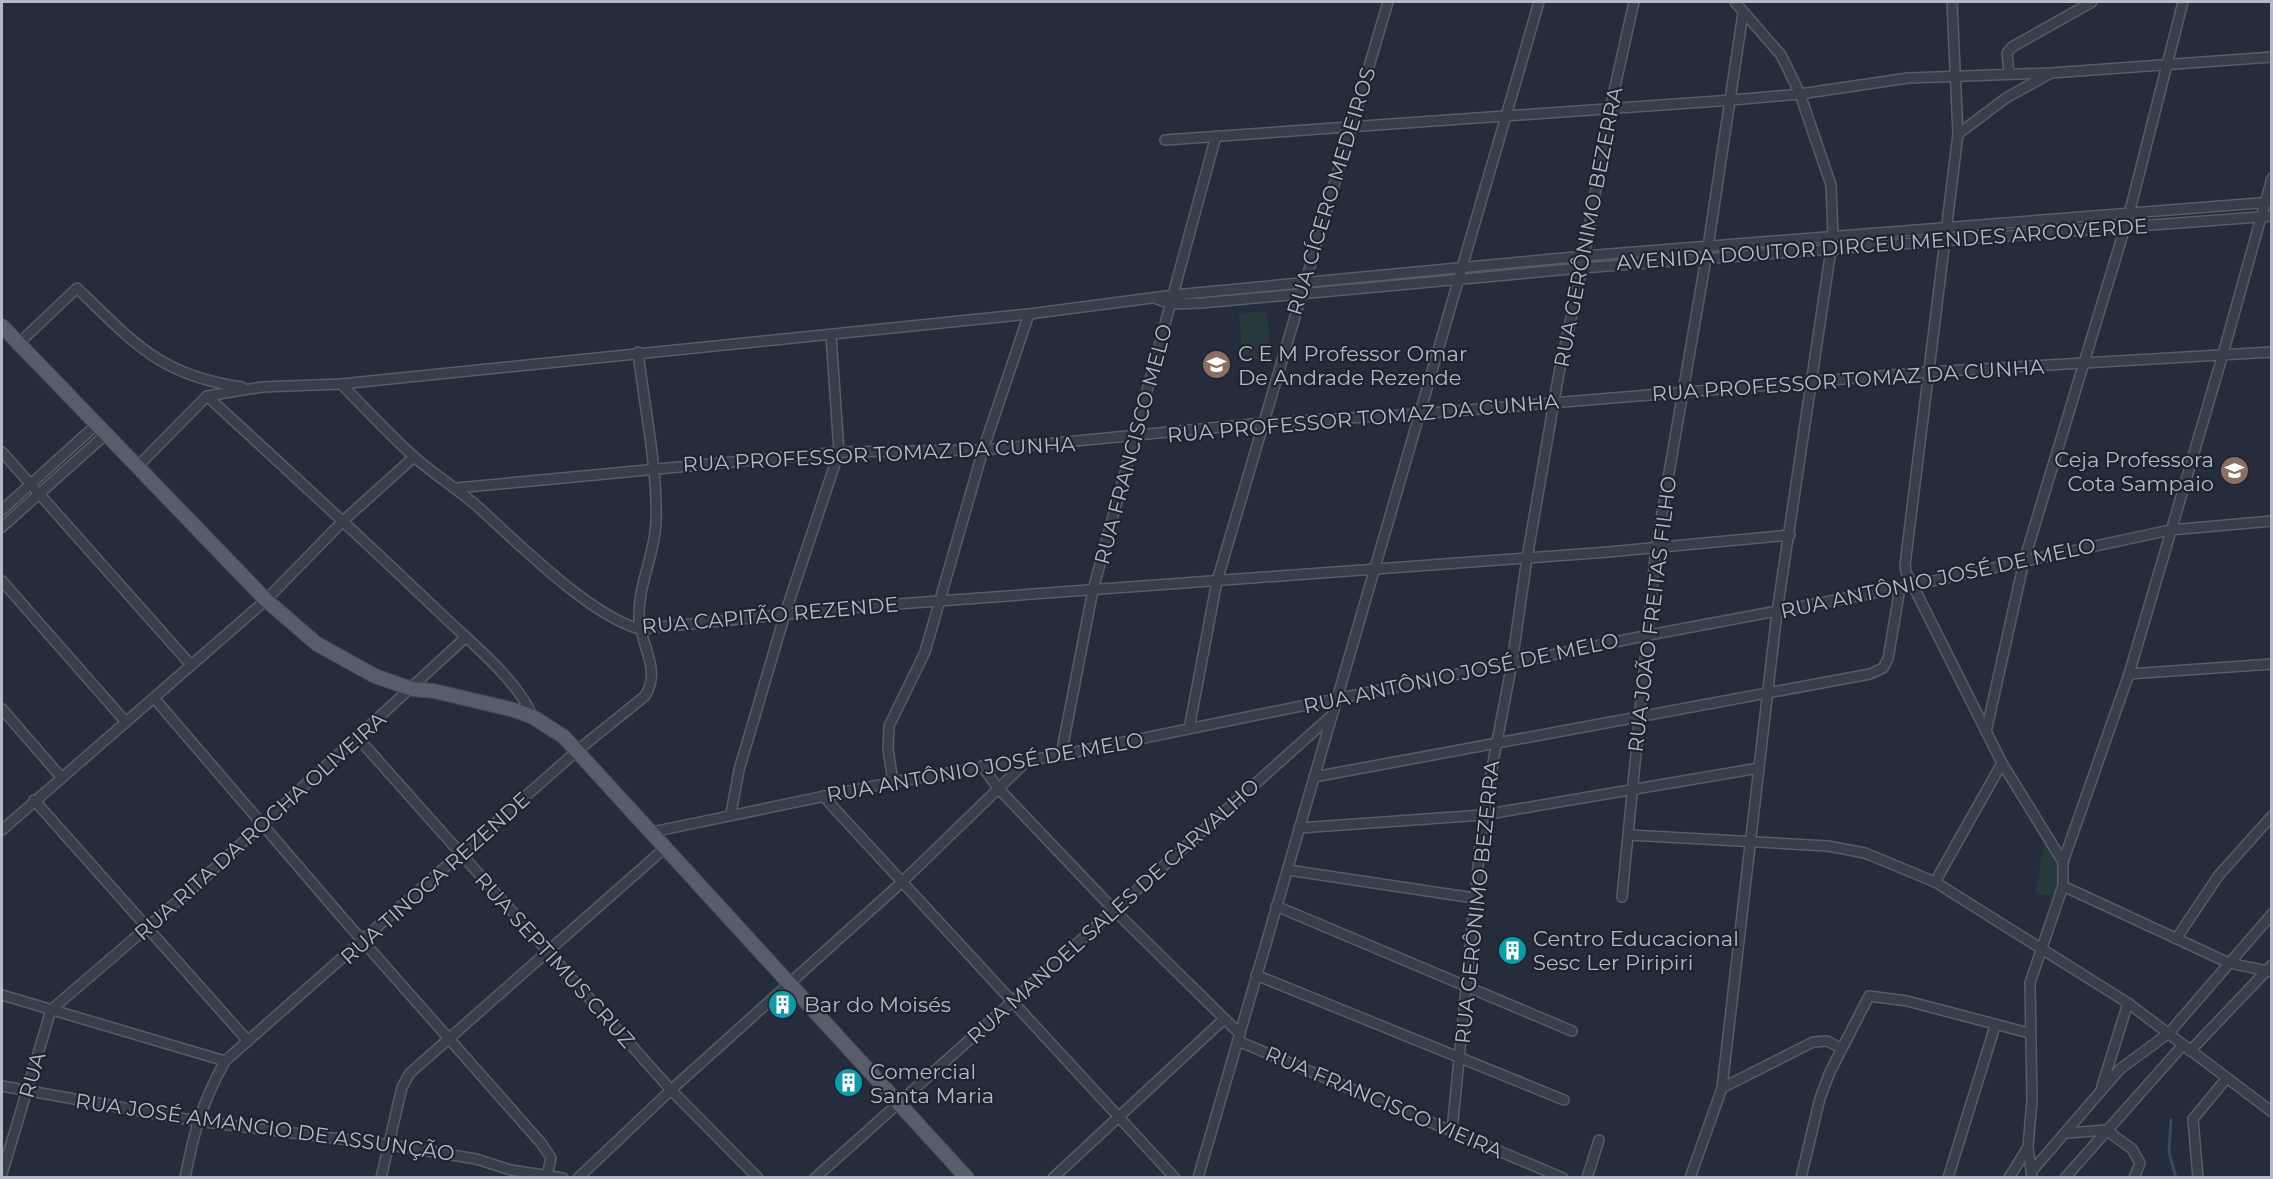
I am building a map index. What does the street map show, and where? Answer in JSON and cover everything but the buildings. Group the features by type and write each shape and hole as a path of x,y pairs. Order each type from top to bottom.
{"main road":[{"path":"2,326 17,345 266,600 317,644 375,675 412,689 434,691 496,705 533,717 564,737 967,1178"}],"street":[{"name":"RUA CÍCERO MEDEIROS","path":"1189,729 1216,581 1388,2"},
{"path":"1198,1178 1539,2"},
{"name":"RUA GERÔNIMO BEZERRA","path":"1452,1131 1483,815 1512,663 1527,558 1554,403 1582,268 1610,110 1634,2"},
{"path":"1690,1178 1722,1088 1777,612 1833,236 1831,185 1800,94 1781,56 1735,2"},
{"path":"1952,2 1958,135 1905,559 1906,572 2002,763 2063,861"},
{"path":"2009,73 2007,53 2012,47 2092,2"},
{"path":"1986,732 2024,561 2129,214 2165,65 2183,2"},
{"name":"RUA JOÃO FREITAS FILHO","path":"1622,897 1630,835 1631,790 1641,717 1656,548 1732,100 1743,13"},
{"path":"1165,140 1732,100 1800,94 1908,78 2051,73 2271,57"},
{"path":"1958,135 2006,98 2051,73"},
{"name":"RUA FRANCISCO MELO","path":"1061,755 1093,590 1216,136"},
{"path":"2032,1175 2028,1147 2032,1100 2029,1033 2030,983 2040,947 2063,886 2063,861 2129,674 2223,354 2267,216 2271,178"},
{"name":"AVENIDA DOUTOR DIRCEU MENDES ARCOVERDE","path":"1302,289 1584,256 2268,203"},
{"name":"AVENIDA DOUTOR DIRCEU MENDES ARCOVERDE","path":"1172,300 1302,289 1457,280 1946,238 2267,216"},
{"path":"17,345 77,288 143,351 169,367 210,383 252,388"},
{"path":"137,467 207,396 252,388 300,384 341,384 638,352 831,335 1157,299 1172,300"},
{"path":"894,782 888,749 889,726 916,675 940,601 983,450 1029,314"},
{"path":"731,814 739,770 785,614 839,452 831,335"},
{"path":"638,352 651,468 655,534 640,605 640,629"},
{"name":"RUA PROFESSOR TOMAZ DA CUNHA","path":"456,488 839,452 983,450 1262,423 1419,414 1928,372 2271,352"},
{"name":"RUA CAPITÃO REZENDE","path":"341,384 414,457 456,488 541,563 618,621 640,629 940,601 1375,570 1790,535"},
{"path":"207,396 343,521 465,638 516,689 533,717"},
{"path":"2,510 30,484 100,430"},
{"path":"2,528 39,495 100,430"},
{"path":"2,452 191,665"},
{"path":"2,830 266,600 343,521 414,457"},
{"name":"RUA ANTÔNIO JOSÉ DE MELO","path":"652,832 894,782 1061,755 1649,635 1900,588 2170,530 2271,521"},
{"path":"2,581 125,722"},
{"path":"1314,777 1870,674 1886,665 1900,588"},
{"name":"RUA TINOCA REZENDE","path":"225,1061 363,942 578,750 645,696 653,678 640,629"},
{"name":"RUA RITA DA ROCHA OLIVEIRA","path":"51,1010 149,927 262,822 412,689 465,638"},
{"path":"2129,674 2271,664"},
{"path":"154,698 548,1153 551,1161 547,1175"},
{"path":"2,709 61,777"},
{"name":"RUA MANOEL SALES DE CARVALHO","path":"815,1178 1331,716"},
{"name":"RUA SEPTIMUS CRUZ","path":"358,738 459,855 671,1090 758,1178"},
{"path":"578,1178 671,1090 901,883 1028,760"},
{"path":"1935,882 2002,763"},
{"name":"RUA FRANCISCO VIEIRA","path":"982,766 998,788 1239,1038 1563,1178"},
{"path":"1299,828 1483,815 1759,768"},
{"path":"823,796 901,883 1013,999 1175,1178"},
{"path":"34,801 149,927 248,1041"},
{"path":"2176,939 2219,875 2271,816"},
{"path":"1630,835 1849,849 1935,882 2128,1003 2271,1112"},
{"path":"381,1178 405,1080 449,1038 549,953 665,848"},
{"path":"1288,870 1474,898"},
{"path":"2063,886 2229,963 2269,970"},
{"path":"1276,906 1572,1032"},
{"path":"2032,1175 2120,1069 2169,1033 2271,914"},
{"path":"2065,1178 2106,1130 2269,970"},
{"path":"1256,975 1564,1100"},
{"path":"2,995 225,1061 206,1096 196,1121 184,1178"},
{"path":"1801,1178 1820,1098 1841,1048 1868,1003 1869,996 1907,1001 1995,1026 2029,1033"},
{"path":"2100,1093 2128,1003"},
{"name":"RUA","path":"2,1174 51,1010"},
{"path":"1053,1178 1223,1020"},
{"path":"1948,1178 1995,1026"},
{"path":"1722,1088 1813,1042 1827,1041 1841,1048"},
{"path":"2198,1178 2193,1119 2226,1079"},
{"name":"RUA JOSÉ AMANCIO DE ASSUNÇÃO","path":"2,1086 196,1121 390,1145 476,1159 511,1170 563,1178"},
{"path":"2067,1132 2106,1130 2137,1156 2140,1163 2134,1178"},
{"path":"1587,1178 1599,1140"},
{"path":"2009,1178 2028,1147"}],"shaded area":[{"path":"1267,311 1271,358 1243,361 1239,313"},
{"path":"2044,841 2060,871 2054,896 2036,894"}],"waterway":[{"path":"2171,1120 2169,1152 2176,1178"}],"place":[{"name":"C E M Professor Omar De Andrade Rezende","path":"1217,365"},
{"name":"Ceja Professora Cota Sampaio","path":"2235,471"},
{"name":"Centro Educacional Sesc Ler Piripiri","path":"1512,950"},
{"name":"Bar do Moisés","path":"783,1004"},
{"name":"Comercial Santa Maria","path":"849,1083"}]}
